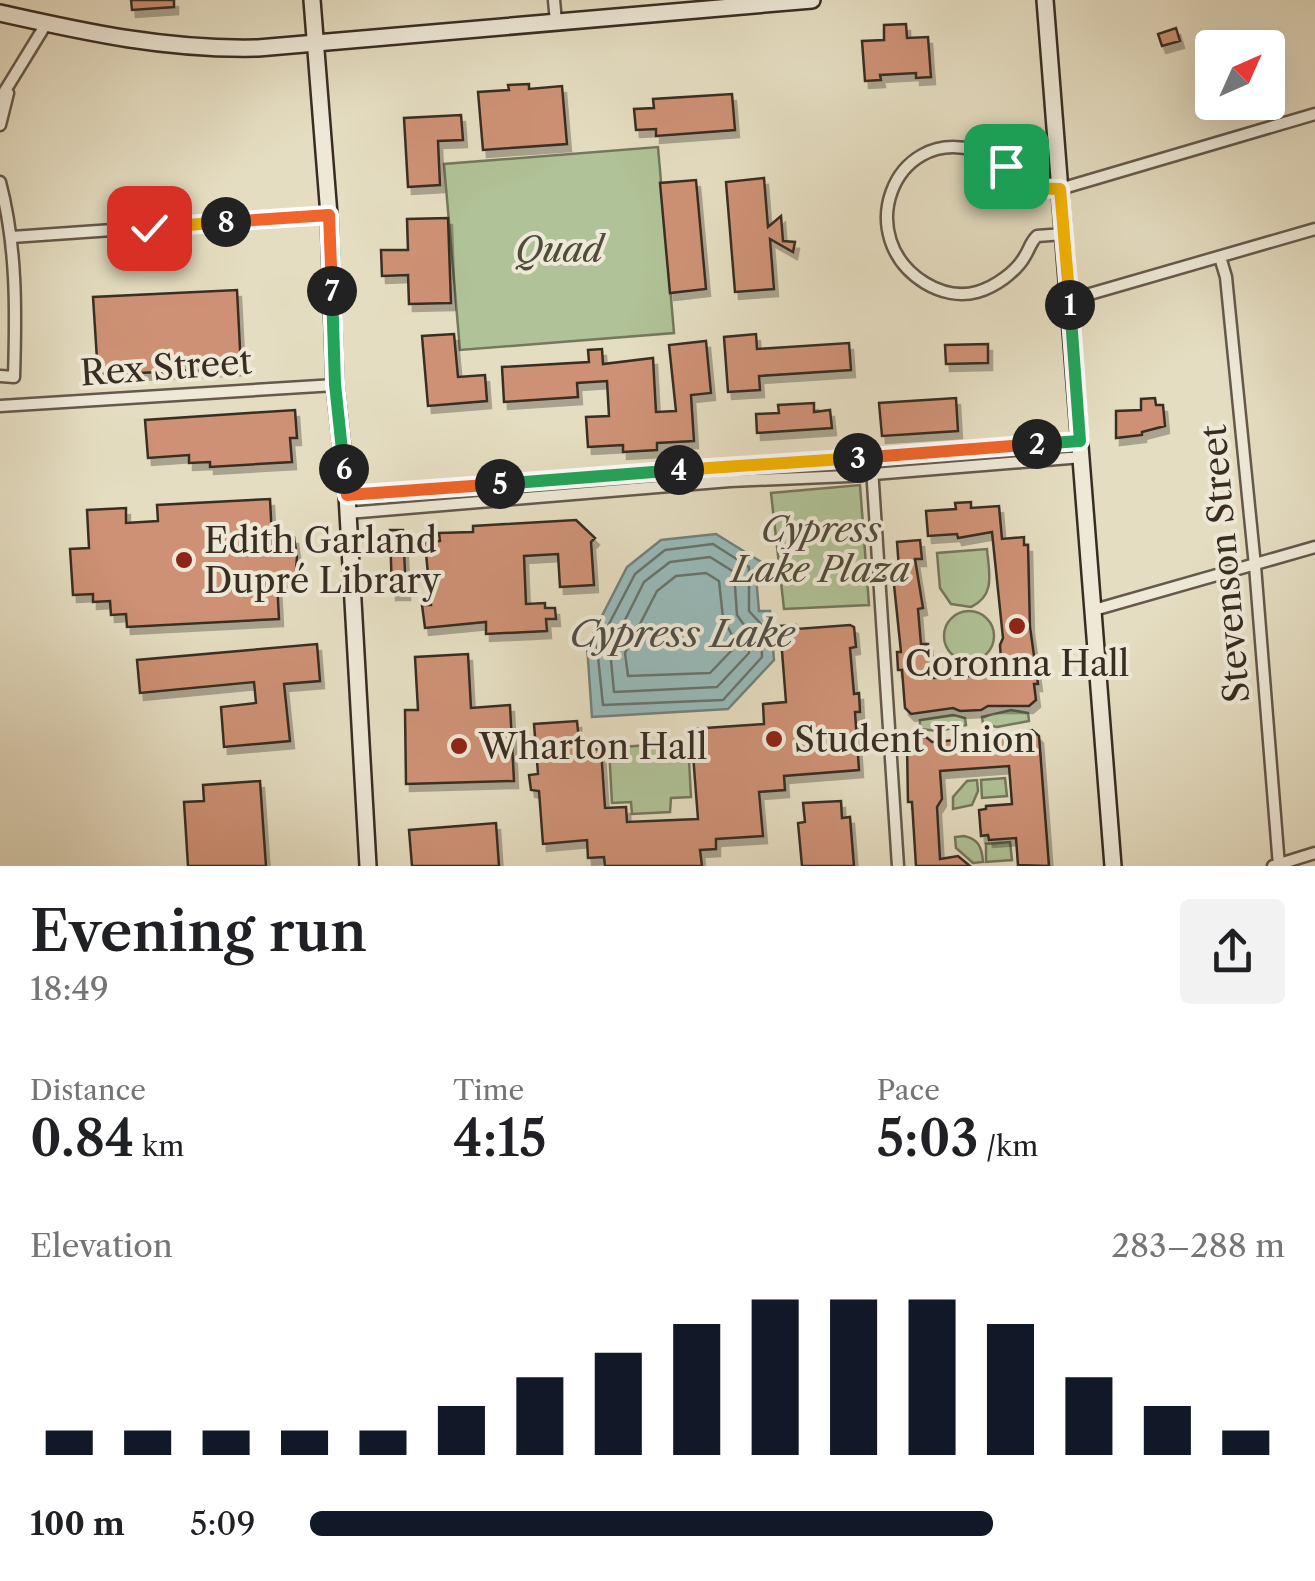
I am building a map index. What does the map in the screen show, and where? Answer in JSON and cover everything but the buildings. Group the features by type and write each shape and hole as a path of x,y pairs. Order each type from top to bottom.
{"main road":[{"path":"312,0 329,215 335,384 347,495 368,866"},
{"path":"0,13 128,40 200,49 802,0"},
{"path":"1045,0 1113,866"}],"street":[{"path":"554,0 556,22"},
{"path":"0,99 46,24"},
{"path":"0,125 10,87"},
{"path":"1064,234 1037,236 1005,278 976,293 956,294 936,289 912,274 897,259 886,226 892,189 917,159 934,151 970,149 1006,166 1031,188 1060,189 1315,114"},
{"path":"0,182 12,237 16,306 14,378 0,376"},
{"path":"12,237 329,215"},
{"path":"1069,300 1315,228"},
{"name":"Stevenson Street","path":"1220,258 1226,277 1255,566 1276,865"},
{"path":"0,308 16,306"},
{"name":"Rex Street","path":"0,406 335,384"},
{"path":"347,495 992,448 1081,449"},
{"path":"992,448 994,465"},
{"path":"348,514 621,490 994,465 1081,449"},
{"path":"871,457 898,866"},
{"path":"621,474 621,490"},
{"path":"435,488 436,507"},
{"path":"1094,610 1315,548"},
{"path":"1276,865 1315,853"}],"green space":[{"name":"Quad","path":"658,147 674,333 460,350 444,164"},
{"name":"Cypress Lake Plaza","path":"860,485 869,605 784,609 771,493"},
{"path":"987,549 988,590 971,607 951,604 940,588 937,553"},
{"path":"969,611 987,618 994,636 987,654 969,661 951,654 944,636 951,618"},
{"path":"1011,710 1028,713 1029,721 997,727 983,724 982,717"},
{"path":"953,715 965,718 966,725 939,731 920,729 920,720"},
{"path":"688,742 691,797 671,798 670,812 632,814 631,802 612,803 609,748"},
{"path":"1005,778 1007,796 982,798 981,780"},
{"path":"977,780 978,791 972,805 953,809 953,797 967,781"},
{"path":"964,836 979,845 983,862 973,863 956,848 955,837"},
{"path":"1010,842 1012,860 986,862 986,844"}],"water":[{"name":"Cypress Lake","path":"716,534 763,563 764,575 756,576 759,611 770,611 774,660 728,709 592,717 587,645 627,567 661,540"}],"place":[{"name":"Edith Garland Dupré Library","path":"184,560"},
{"name":"Coronna Hall","path":"1017,626"},
{"name":"Student Union","path":"774,739"},
{"name":"Wharton Hall","path":"459,746"}],"route":[{"path":"149,228 329,215 335,384 347,495 1080,441 1060,189 1031,188 1006,166"}]}
